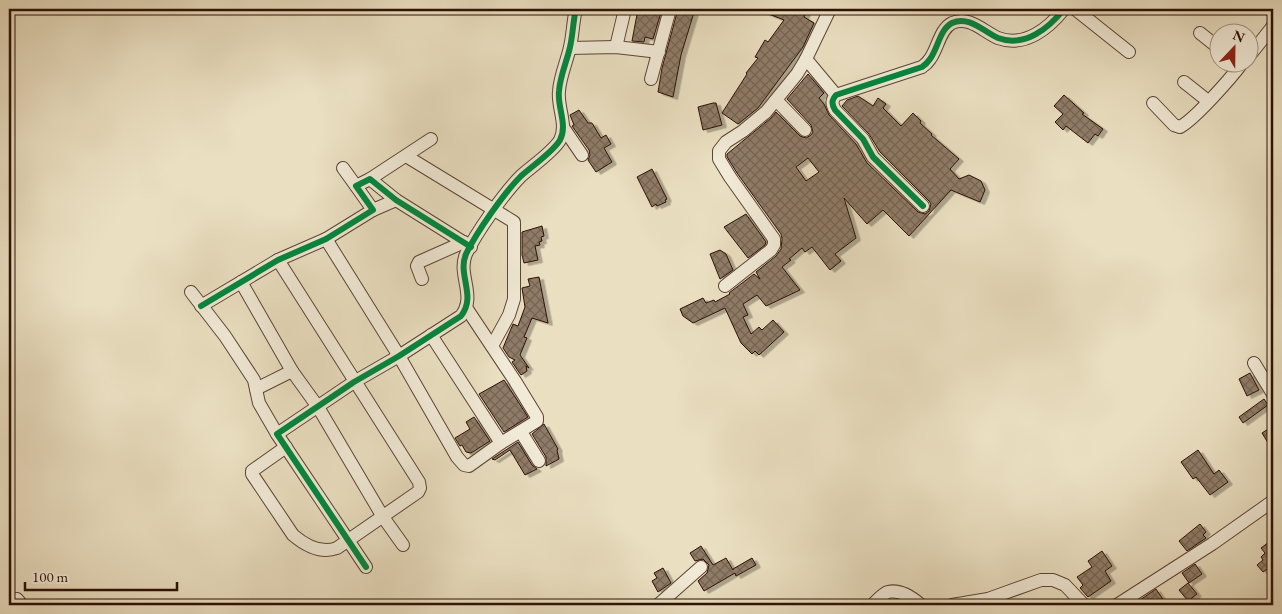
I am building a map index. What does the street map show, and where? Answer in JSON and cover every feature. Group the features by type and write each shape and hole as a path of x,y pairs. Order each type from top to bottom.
{"street":[{"path":"277,434 354,382 400,356 461,316 467,309 468,299 464,262 467,245 520,178 560,140 563,127 558,99 559,90 570,48 576,9"},
{"path":"616,47 625,9"},
{"path":"651,79 670,9"},
{"path":"725,286 771,250 774,245 774,239 730,177 719,158 719,151 726,142 766,112 797,74 806,60 830,9"},
{"path":"923,206 873,157 863,139 835,110 832,104 836,95 922,67 930,59 948,26 953,22 962,20 972,23 997,37 1013,41 1033,36 1044,30 1054,23 1064,9"},
{"path":"1075,9 1129,52"},
{"path":"1260,42 1273,26"},
{"path":"1200,33 1210,42"},
{"path":"570,48 616,47 659,52"},
{"path":"806,60 836,95"},
{"path":"1153,103 1174,125 1180,126 1185,124 1208,101 1232,72"},
{"path":"1184,82 1208,101"},
{"path":"776,100 805,130"},
{"path":"563,127 582,155"},
{"path":"356,186 370,179 431,139"},
{"path":"406,156 514,222 514,299 509,315 492,346"},
{"path":"342,168 373,210"},
{"path":"370,179 396,200 467,245"},
{"path":"200,306 278,260 326,239 373,210 396,200"},
{"path":"326,239 400,356 460,462 469,466 501,443 536,423 537,417 467,309"},
{"path":"422,279 417,266 419,262 467,245"},
{"path":"278,260 419,482 420,488 418,492 383,517 337,548 328,551 302,542 293,534 253,477 252,471 286,447"},
{"path":"241,282 292,372 318,407 383,517 403,545"},
{"path":"191,292 225,336 254,380 259,403 277,434 366,567"},
{"path":"431,335 501,443"},
{"path":"1254,363 1273,394"},
{"path":"256,390 292,372"},
{"path":"521,432 539,461"},
{"path":"1117,605 1273,501"},
{"path":"654,605 701,567"},
{"path":"952,605 988,598 1041,580 1053,580 1065,584 1084,605"},
{"path":"872,605 887,592 899,592 914,598 921,605"}],"building":[{"path":"638,9 662,9 653,39 645,37 644,42 632,41"},
{"path":"678,9 695,9 681,55 673,97 658,92 662,68"},
{"path":"756,9 799,9 806,13 804,17 814,23 803,47 758,108 738,124 722,113 746,73 758,58 755,57 765,40 768,42 784,20"},
{"path":"808,74 824,93 819,98 829,115 856,144 867,163 918,212 925,214 929,211 931,204 880,152 869,134 842,106 847,100 858,96 873,106 878,98 886,104 883,108 901,126 913,113 931,135 959,159 950,169 959,179 969,175 981,181 985,190 980,202 951,190 909,236 883,210 867,224 844,198 856,238 835,254 841,261 830,270 812,247 805,252 802,248 782,267 800,290 766,306 757,295 743,304 748,315 743,317 751,334 759,327 762,330 773,320 784,332 759,355 755,351 752,354 741,343 725,308 693,323 683,316 680,309 703,298 706,303 714,300 715,302 730,294 754,274 760,279 756,272 776,256 781,249 781,234 737,173 727,154 776,112 800,136 806,138 811,135 813,132 811,125 787,99","holes":["808,158 819,172 806,181 796,167"]},
{"path":"1064,95 1084,113 1082,114 1103,129 1098,136 1095,134 1088,143 1066,126 1063,130 1055,122 1063,114 1054,106"},
{"path":"716,103 722,125 703,130 698,107"},
{"path":"579,110 588,123 592,123 601,138 606,135 611,144 604,148 612,162 596,172 588,160 589,150 572,126 574,125 570,115"},
{"path":"652,169 667,199 665,200 666,202 652,207 637,177"},
{"path":"746,214 766,242 765,245 748,258 724,227"},
{"path":"542,226 544,236 541,237 540,245 535,246 538,260 524,263 522,232"},
{"path":"720,250 726,254 733,270 720,279 710,254"},
{"path":"539,277 548,323 532,318 524,337 527,338 520,355 529,368 526,366 527,371 521,375 512,362 515,360 509,357 503,348 513,324 518,326 525,307 522,288 530,286 528,279"},
{"path":"1250,373 1259,390 1247,396 1239,379"},
{"path":"504,380 528,417 504,432 479,394"},
{"path":"1264,399 1268,405 1243,423 1239,417"},
{"path":"474,417 490,441 471,453 466,452 455,438 470,429 466,422"},
{"path":"544,424 558,449 559,459 546,466 546,457 532,434"},
{"path":"1273,426 1273,451 1262,433"},
{"path":"518,442 532,465 537,469 525,475 510,450 495,460 492,459"},
{"path":"1198,450 1214,474 1219,470 1228,482 1210,495 1196,477 1193,479 1181,462"},
{"path":"1200,524 1206,532 1203,535 1206,538 1187,551 1179,541"},
{"path":"1273,539 1273,565 1263,572 1257,565 1263,560 1261,557 1265,553 1261,548"},
{"path":"701,546 713,565 726,558 733,570 752,558 756,565 736,576 735,573 704,591 698,581 707,573 709,565 703,559 695,561 690,553"},
{"path":"1102,551 1112,566 1105,571 1111,581 1088,597 1080,588 1083,585 1077,577 1092,567 1088,561"},
{"path":"1195,564 1202,574 1189,583 1182,573"},
{"path":"663,568 671,583 658,592 652,581 657,578 654,573"},
{"path":"1188,583 1197,594 1188,601 1179,590"},
{"path":"1156,589 1164,601 1157,605 1143,605 1140,600"}],"cycle path":[{"path":"366,567 277,434 354,382 461,316 467,301 464,262 471,245 507,192 521,176 542,159 560,140 563,122 559,103 559,91 570,47 576,9"},
{"path":"923,206 873,157 863,139 835,110 833,100 836,95 922,67 933,55 942,34 952,23 964,21 976,25 998,38 1018,40 1027,38 1044,29 1064,9"},
{"path":"201,306 278,260 326,239 373,210 356,186 370,179 396,200 471,247"}]}
